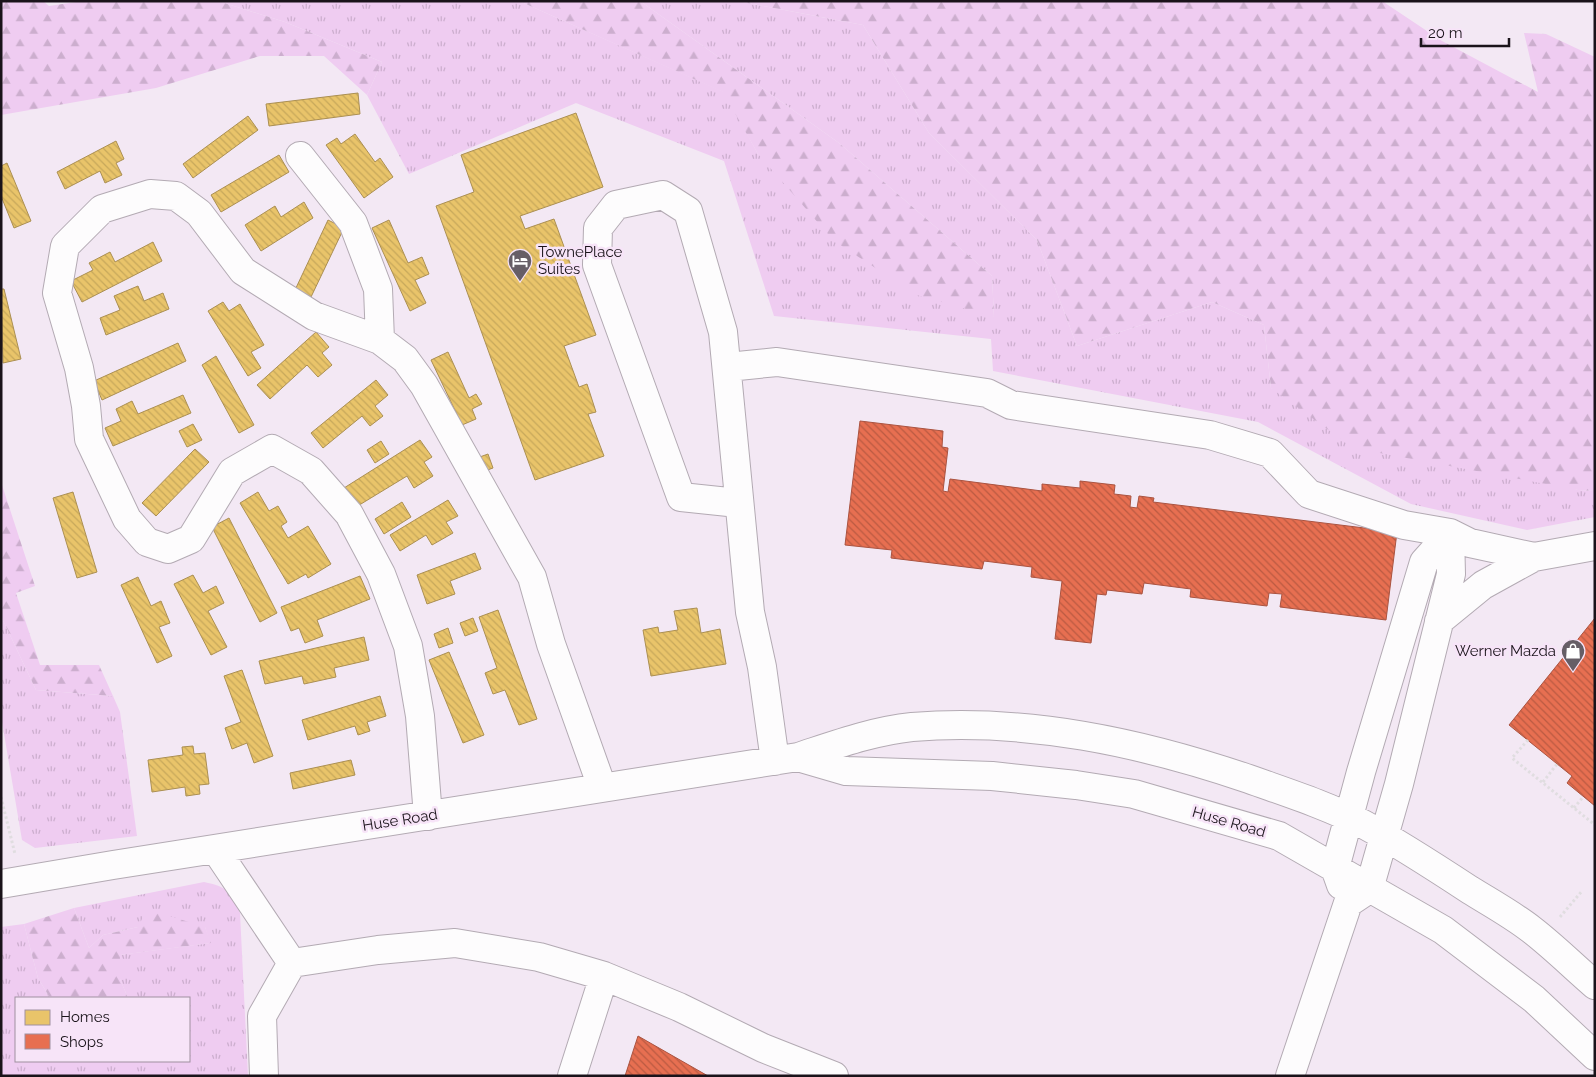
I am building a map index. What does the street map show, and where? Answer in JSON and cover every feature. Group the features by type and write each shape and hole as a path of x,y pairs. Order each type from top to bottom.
{"street":[{"path":"300,156 353,223 378,289 380,340"},
{"path":"428,816 420,716 408,646 382,574 349,514 311,471 272,449 232,472 191,539 168,549 147,542 127,519 88,439 79,368 57,293 65,246 102,209 150,194 176,196 199,213 243,271 314,316 380,340 405,360 424,386 532,577 551,644 602,787"},
{"path":"738,503 681,496 597,265 598,228 616,205 663,195 688,211 724,332 738,503 750,612 786,759"},
{"path":"728,368 777,362 987,393 1011,405 1210,435 1270,453 1309,494 1404,525 1450,533 1470,543 1534,557"},
{"path":"1290,1076 1358,896 1384,837 1400,784 1451,574 1450,533"},
{"path":"1335,868 1350,818 1360,772 1424,562 1450,533"},
{"path":"1439,621 1483,585 1534,557 1595,546"},
{"name":"Huse Road","path":"11,883 114,865 786,759 848,741 911,728 972,726 1084,734 1131,744 1198,762 1307,799 1350,818 1434,866 1532,930 1595,985"},
{"name":"Huse Road","path":"786,759 846,771 992,776 1076,785 1134,794 1279,836 1335,868 1358,896 1443,930 1486,961 1534,1000 1595,1056"},
{"path":"216,850 292,963"},
{"path":"292,963 378,950 456,943 539,957 604,976 679,1007 763,1048 834,1076"},
{"path":"264,1076 262,1016 292,963"},
{"path":"572,1076 604,976"}],"path":[{"path":"1528,740 1512,758 1595,825"},
{"path":"1542,782 1557,764"},
{"path":"1,797 11,883"},
{"path":"1574,808 1584,797"},
{"path":"1556,922 1582,891"}],"green space":[{"path":"1,1 43,1 49,6 83,1 218,1 285,22 382,62 367,95 324,56 260,56 156,88 1,115"},
{"path":"218,1 519,1 724,92 758,154 994,317 992,276 839,143 640,1 737,1 863,25 929,133 1037,240 1077,346 1212,302 1264,325 1271,388 1578,490 1595,491 1595,517 1527,530 1411,504 1258,422 993,371 991,339 774,316 724,161 576,103 409,174 367,95 382,62 285,22"},
{"path":"519,1 640,1 839,143 992,276 994,317 917,295 834,241 758,154 723,92"},
{"path":"737,1 1382,1 1442,41 1538,92 1524,33 1546,34 1595,57 1595,491 1578,490 1353,448 1271,388 1264,325 1212,302 1077,346 1037,240 929,133 863,25"},
{"path":"1,482 35,586 16,593 40,665 99,665 113,696 36,690 1,616"},
{"path":"1,616 36,690 113,696 120,712 137,836 35,848 22,840 1,716"},
{"path":"204,882 228,891 240,913 248,1076 1,1076 1,927 24,924 38,978 49,997 15,997 15,1062 190,1062 190,997 128,997 120,979 119,955 210,943 205,927 138,927 103,935 89,948 74,908"},
{"path":"74,908 89,948 103,935 138,927 147,909 205,927 211,943 120,955 120,979 128,997 49,997 38,978 24,924"}],"building: Homes":[{"path":"358,93 360,114 269,126 266,104"},
{"name":"TownePlace Suites","path":"576,113 603,187 520,216 525,229 554,219 596,335 564,346 579,387 587,384 596,412 588,414 604,456 535,480 436,206 474,192 461,155"},
{"path":"248,116 258,130 193,178 183,164"},
{"path":"355,134 375,162 380,158 393,177 364,198 326,145 337,138 341,144"},
{"path":"116,141 124,159 116,163 122,175 105,183 100,171 65,189 57,172"},
{"path":"279,155 289,172 221,212 211,195"},
{"path":"7,163 31,221 14,228 1,196 1,166"},
{"path":"304,202 313,218 261,251 245,225 275,206 281,217"},
{"path":"328,220 344,228 311,297 295,290"},
{"path":"389,220 408,263 422,257 429,274 415,280 426,303 410,311 372,228"},
{"path":"153,242 162,261 82,302 71,281 93,270 89,263 110,252 115,262"},
{"path":"138,286 144,301 163,293 169,309 106,335 100,318 120,310 114,296"},
{"path":"1,289 4,289 21,359 3,363"},
{"path":"223,302 229,311 240,304 264,345 251,352 261,368 248,376 208,311"},
{"path":"316,332 329,347 322,353 332,365 318,377 307,365 270,399 257,385"},
{"path":"178,343 186,361 102,400 94,381"},
{"path":"448,352 469,398 476,394 482,404 472,409 476,419 462,425 431,360"},
{"path":"216,356 254,425 239,433 202,365"},
{"path":"376,380 388,395 375,406 383,416 370,426 362,416 323,448 311,433"},
{"path":"183,395 191,413 113,446 105,428 121,421 116,409 132,401 138,414"},
{"path":"193,424 202,440 187,447 179,431"},
{"path":"420,440 432,457 424,462 433,476 414,488 407,476 356,507 344,488"},
{"path":"381,441 389,454 375,463 367,450"},
{"path":"195,449 209,462 156,516 142,503"},
{"path":"488,454 493,468 482,472 477,458"},
{"path":"73,492 97,572 77,578 53,498"},
{"path":"258,492 269,511 278,506 287,522 281,526 288,538 308,526 331,564 308,578 306,574 288,584 240,503"},
{"path":"448,500 458,516 446,522 453,533 432,545 426,535 400,551 390,535"},
{"path":"402,502 411,517 384,534 375,519"},
{"path":"229,518 277,613 260,622 212,527"},
{"path":"475,553 481,569 450,581 455,594 427,604 417,575"},
{"path":"193,575 203,593 216,586 224,603 208,611 227,647 211,655 174,584"},
{"path":"360,576 370,599 317,620 323,636 305,643 299,628 291,631 281,607"},
{"path":"138,577 151,606 161,601 170,623 159,627 172,656 157,663 121,585"},
{"path":"697,608 701,633 720,629 726,664 651,676 643,630 658,627 659,633 678,630 674,611"},
{"path":"498,610 537,719 519,725 505,690 493,694 485,673 497,668 479,617"},
{"path":"473,618 478,631 465,636 460,623"},
{"path":"448,628 453,643 439,648 434,634"},
{"path":"364,637 369,660 334,668 336,677 304,684 302,676 265,684 259,661"},
{"path":"449,652 484,735 463,743 429,660"},
{"path":"242,670 273,756 254,763 247,743 232,749 225,728 241,722 224,676"},
{"path":"380,696 386,716 367,722 370,731 358,735 355,726 308,740 302,720"},
{"path":"193,746 194,754 205,753 209,784 199,785 200,794 186,796 185,787 152,792 148,760 183,755 182,747"},
{"path":"351,760 355,775 293,789 290,773"}],"building: Shops":[{"path":"860,421 943,431 942,447 948,448 943,491 948,492 950,479 1042,491 1042,484 1080,488 1080,481 1115,485 1114,494 1131,496 1130,507 1137,508 1139,496 1154,498 1153,502 1397,532 1386,620 1280,607 1282,594 1269,593 1267,606 1190,597 1191,589 1144,583 1142,594 1107,590 1106,595 1097,594 1091,643 1055,639 1062,581 1031,577 1032,567 984,561 982,569 891,558 892,550 845,545"},
{"name":"Werner Mazda","path":"1595,618 1595,806 1567,783 1572,776 1509,725"},
{"path":"638,1036 708,1076 625,1076"}],"place":[{"name":"TownePlace Suites","path":"520,282"},
{"name":"Werner Mazda","path":"1573,672"}]}
